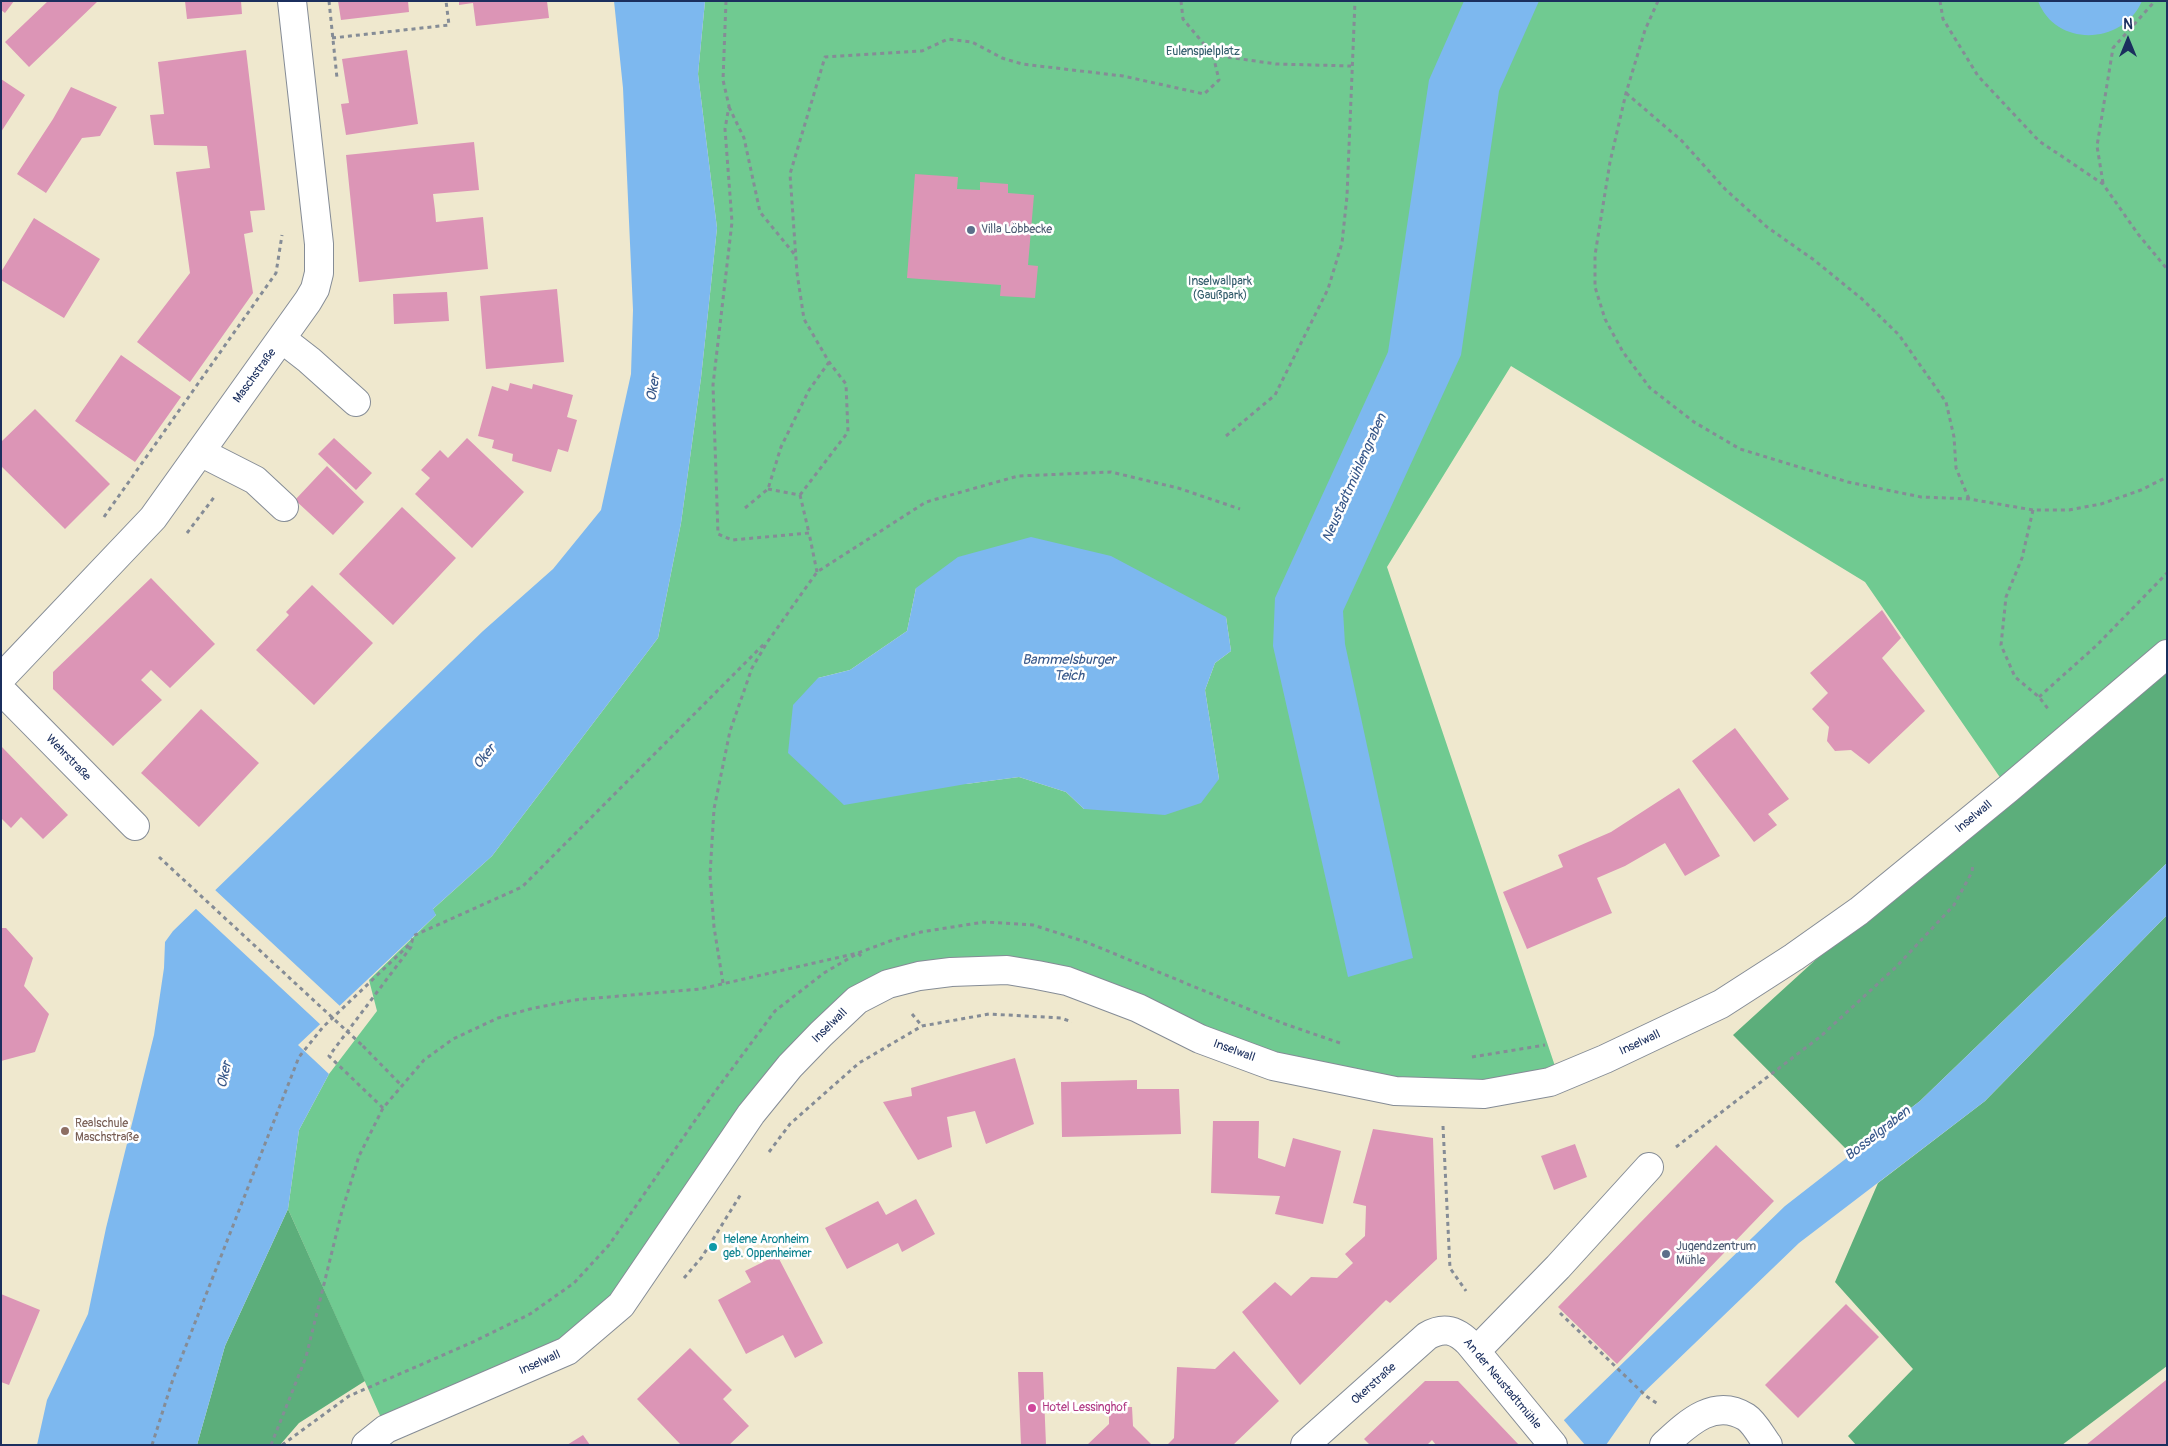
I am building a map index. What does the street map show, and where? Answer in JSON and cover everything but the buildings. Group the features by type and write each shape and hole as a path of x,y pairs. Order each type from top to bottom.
{"street":[{"name":"Maschstraße","path":"1,678 153,518 282,339 315,289 319,273 319,244 292,1"},
{"path":"282,339 309,360 356,402"},
{"path":"200,452 255,480 284,507"},
{"name":"Inselwall","path":"366,1445 386,1429 567,1351 621,1305 750,1114 790,1066 857,1000 888,984 919,976 951,972 1007,970 1067,981 1138,1008 1200,1039 1273,1066 1395,1091 1484,1094 1559,1078 1721,1004 1859,911 2167,654"},
{"name":"Wehrstraße","path":"1,690 135,826"},
{"path":"1476,1351 1536,1290 1649,1167"},
{"name":"Okerstraße","path":"1306,1445 1427,1336 1439,1330 1446,1330"},
{"name":"An der Neustadtmühle","path":"1446,1330 1459,1334 1476,1351 1552,1443"},
{"path":"1664,1445 1686,1424 1710,1410 1728,1410 1747,1417 1768,1445"}],"path":[{"path":"297,42 449,25 446,1"},
{"path":"726,1 723,80 728,106 744,138 760,212 796,256"},
{"path":"800,494 848,432 846,384 829,362 804,319 796,256 790,174 825,56 922,51 948,39 972,42 1002,58 1022,64 1123,76 1204,94 1219,80 1213,55 1183,19 1181,1"},
{"path":"1226,436 1275,396 1328,289 1342,243 1347,196 1355,1"},
{"path":"1658,1 1645,30 1626,93 1610,162 1595,255 1596,287 1605,319 1622,352 1650,388 1694,422 1740,449 1848,482 1921,497 1969,499 2033,510 2069,510 2101,504 2141,490 2167,477"},
{"path":"1940,1 1943,20 1978,76 2039,141 2103,184 2138,234 2167,269"},
{"path":"2103,184 2097,146 2113,48 2155,1"},
{"path":"1213,55 1276,64 1351,66"},
{"path":"1626,93 1682,141 1725,189 1767,227 1814,260 1862,299 1899,335 1946,402 1954,437 1956,468 1969,499"},
{"path":"728,106 725,129 732,222 713,385 718,534 732,540 809,533"},
{"path":"101,521 276,273 283,227"},
{"path":"745,508 768,489 781,447 808,390 829,362"},
{"path":"723,983 714,927 710,875 714,808 730,730 740,697 752,668 768,641 817,572 926,502 1018,476 1111,472 1178,488 1240,509"},
{"path":"768,489 800,494"},
{"path":"800,494 817,572"},
{"path":"2033,510 2022,558 2006,597 2001,646 2015,677 2039,697 2052,714 2064,741"},
{"path":"2039,697 2097,646 2167,573"},
{"path":"382,1108 329,1056 411,947 413,936 522,887 768,641"},
{"path":"1649,1167 1822,1036 1896,967 1954,905 1972,872 1975,846 1967,822"},
{"path":"158,857 362,1046 401,1085"},
{"path":"271,1445 306,1357 342,1211 359,1156 382,1108 424,1060 453,1039 498,1018 574,1000 700,990 723,983 858,953 921,932 984,922 1032,925 1086,942 1282,1023 1342,1043"},
{"path":"152,1445 173,1379 299,1057 322,1027 412,942"},
{"path":"858,953 888,984 922,1026"},
{"path":"282,1445 349,1396 473,1342 522,1318 574,1283 609,1245 714,1093 775,1011 824,974 858,953"},
{"path":"764,1159 790,1124 859,1063 922,1026 989,1014 1061,1018 1078,1024"},
{"path":"1465,1058 1548,1044"},
{"path":"1443,1121 1450,1268 1466,1291"},
{"path":"677,1284 702,1257 743,1190"},
{"path":"1536,1290 1585,1335 1645,1395"}],"green space":[{"name":"Inselwallpark (Gaußpark)","path":"705,1 2167,1 2167,654 2008,789 1865,582 1511,366 1387,567 1559,1078 1395,1091 1007,970 857,1000 593,1328 386,1429 288,1209 299,1130 329,1074 377,1011 369,980 436,915 432,910 492,856 658,638 681,523 701,378 717,228 698,74","holes":["916,588 1226,617 1231,651 1215,663 1205,690 1219,779 1084,809 1066,792 1019,777 966,784 818,678 850,670 907,631"]},
{"path":"2167,654 2167,863 1920,1101 1851,1154 1733,1035 1967,822"},
{"path":"2167,915 2167,1366 2062,1445 1856,1445 1848,1436 1913,1369 1835,1282 1878,1183 1985,1101"},
{"path":"288,1209 365,1381 299,1423 280,1445 197,1445 225,1346"}],"water":[{"name":"Oker","path":"614,1 705,1 698,74 717,228 701,378 681,523 658,638 492,856 433,909 436,915 298,1045 329,1074 299,1130 288,1209 225,1346 197,1445 37,1445 47,1400 88,1314 106,1228 154,1035 164,968 165,942 173,931 483,631 553,569 601,510 631,374 633,310 623,88"},
{"name":"Neustadtmühlengraben","path":"1464,1 1539,1 1499,91 1461,355 1343,611 1345,644 1413,958 1348,977 1273,646 1275,598 1388,352 1429,80"},
{"path":"2038,1 2142,1 2133,16 2120,26 2105,33 2090,35 2074,33 2059,27 2047,16"},
{"name":"Bammelsburger Teich","path":"1031,537 1111,556 1226,617 1231,651 1215,663 1205,690 1219,779 1201,803 1165,815 1084,809 1066,792 1019,777 844,805 788,753 793,705 818,678 850,670 907,631 916,588 958,557"},
{"name":"Bosselgraben","path":"2167,863 2167,915 1985,1101 1799,1243 1641,1395 1606,1445 1552,1445 1564,1420 1785,1206 1920,1101"}],"pier":[{"path":"214,889 341,1007 322,1026 195,908"},
{"path":"1562,1418 1585,1445 1550,1445"}],"place":[{"name":"Villa Löbbecke","path":"971,230"},
{"name":"Realschule Maschstraße","path":"65,1131"},
{"name":"Helene Aronheim geb. Oppenheimer","path":"713,1247"},
{"name":"Jugendzentrum Mühle","path":"1666,1254"},
{"name":"Hotel Lessinghof","path":"1032,1408"}],"park label":[{"name":"Eulenspielplatz","path":"1203,52"}]}
